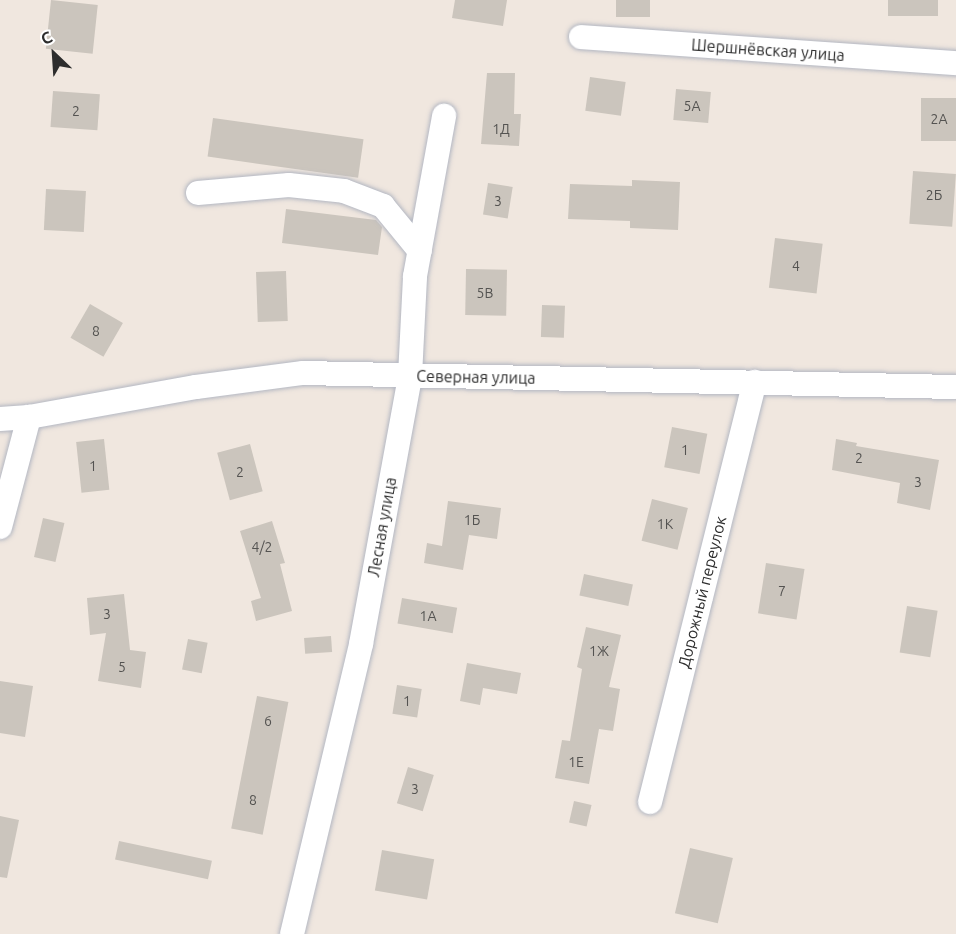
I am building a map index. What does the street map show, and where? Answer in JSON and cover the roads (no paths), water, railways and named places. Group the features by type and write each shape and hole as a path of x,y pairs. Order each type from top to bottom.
{"street":[{"name":"Шершнёвская улица","path":"581,37 956,63"},
{"name":"Лесная улица","path":"292,934 361,644 410,376 415,276 444,116"},
{"path":"198,194 289,185 344,191 383,206 420,251"},
{"name":"Северная улица","path":"0,419 29,417 196,387 303,374 953,383"},
{"name":"Дорожный переулок","path":"650,802 755,382"},
{"path":"0,526 29,417"}]}
